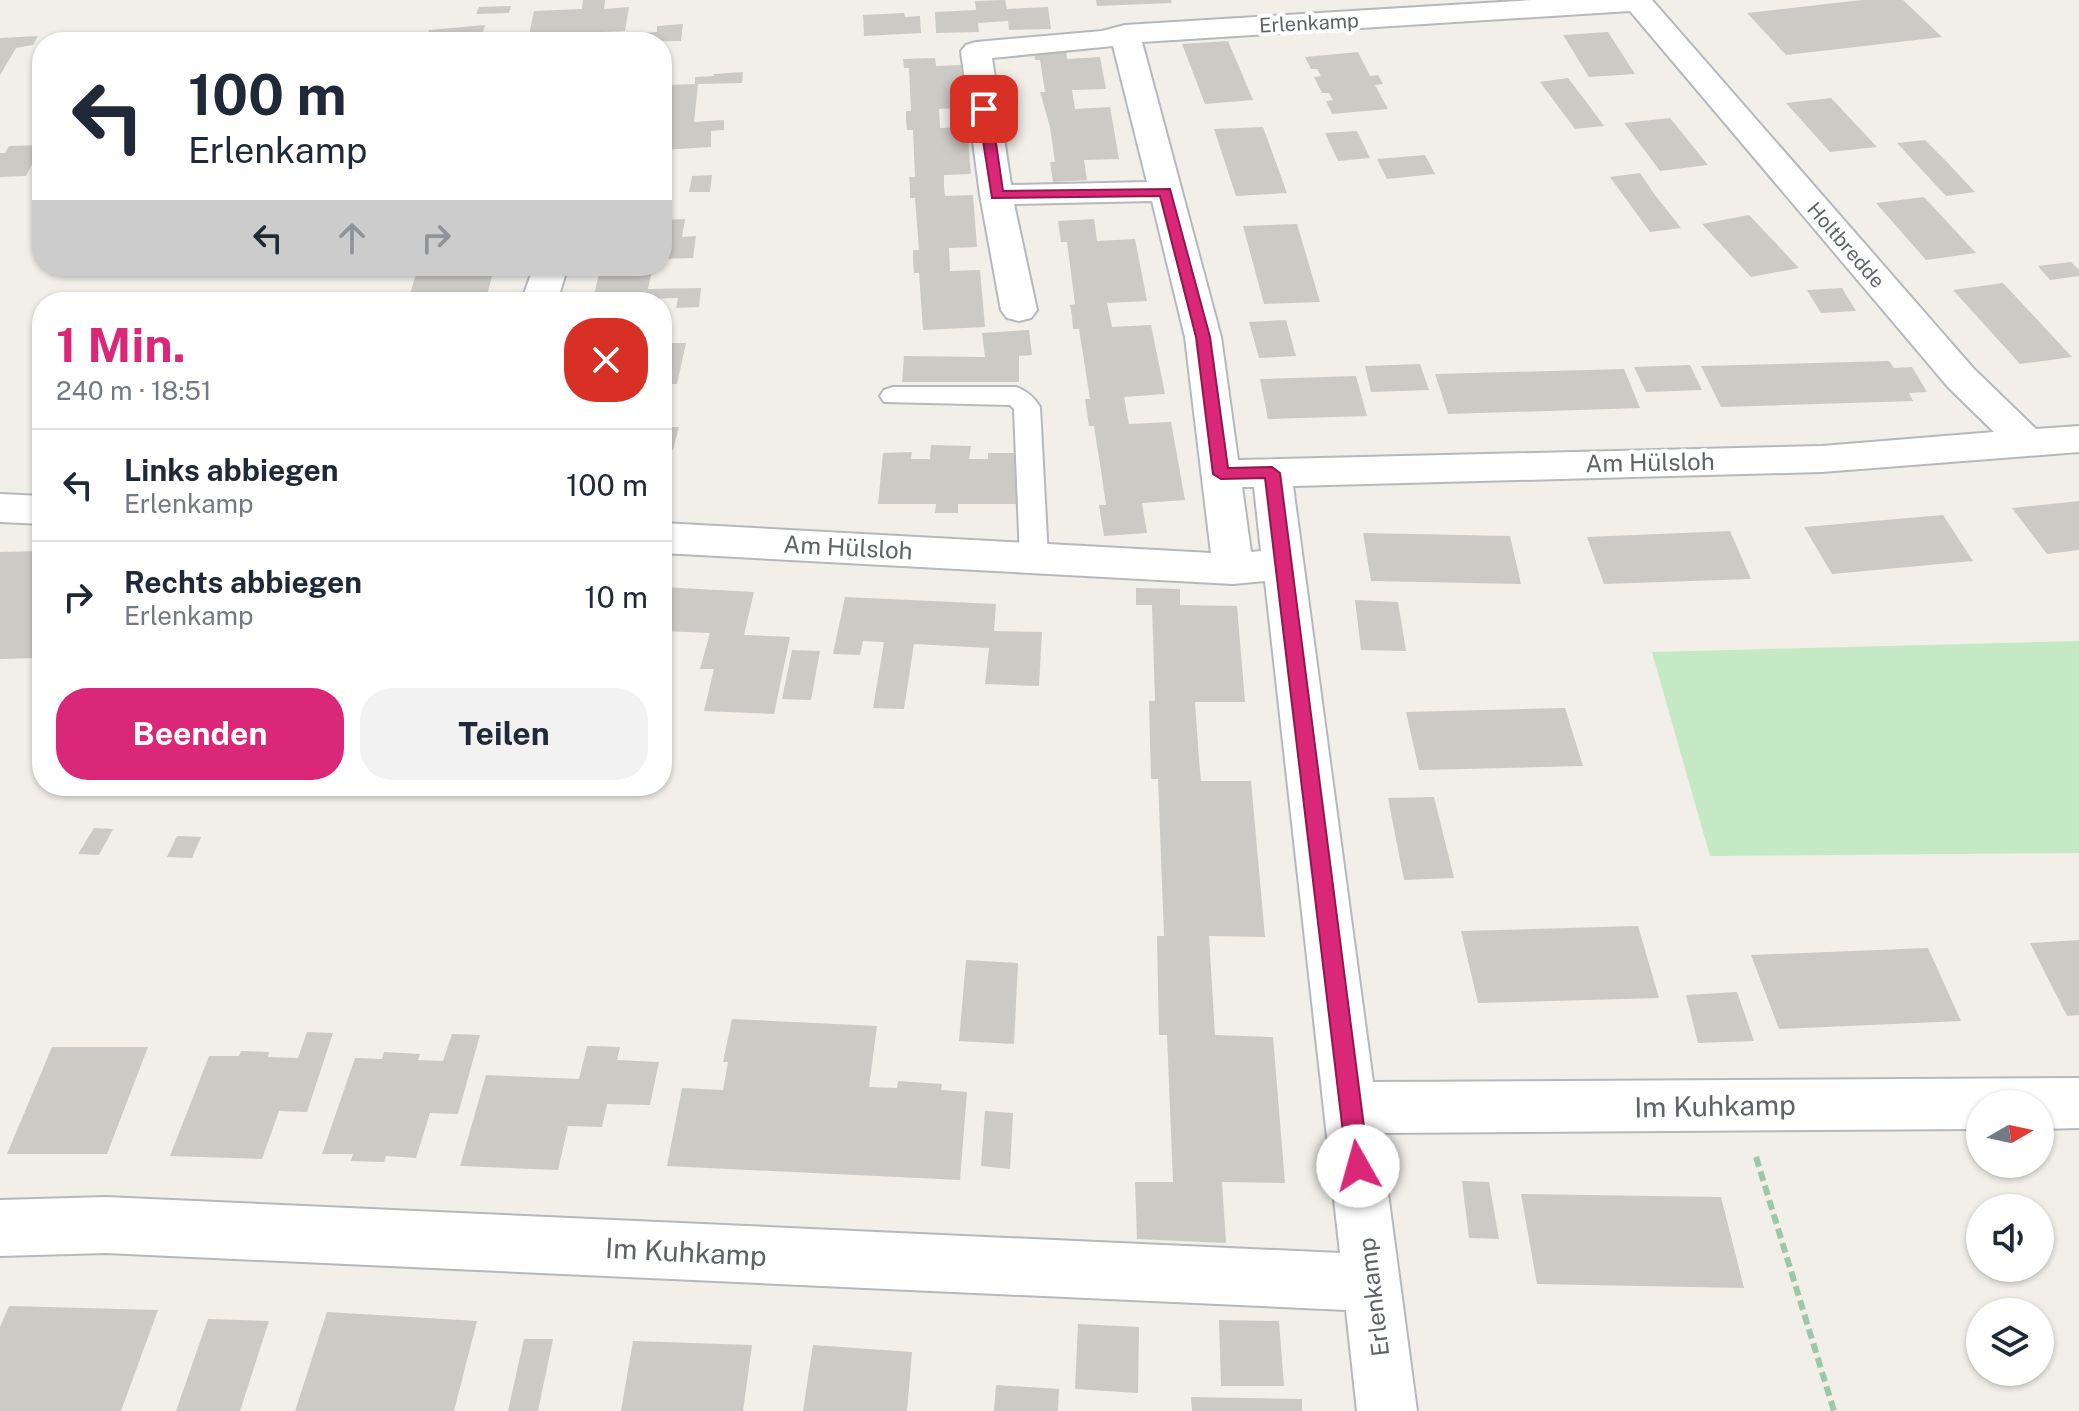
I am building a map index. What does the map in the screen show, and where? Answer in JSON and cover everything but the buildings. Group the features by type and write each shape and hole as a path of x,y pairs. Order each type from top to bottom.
{"street":[{"name":"Erlenkamp","path":"1019,310 996,195 976,51 1104,40 1125,34 1638,2"},
{"name":"Holtbredde","path":"1638,2 1961,378 2027,443"},
{"path":"1125,34 1203,337 1233,569 1283,564"},
{"path":"996,195 1165,191"},
{"path":"2027,443 2079,439"},
{"name":"Am Hülsloh","path":"1272,473 1822,459 2027,443"},
{"name":"Erlenkamp","path":"1272,473 1387,1411"},
{"path":"1221,474 1272,473"},
{"path":"0,508 32,510"},
{"name":"Am Hülsloh","path":"672,539 1233,569"},
{"name":"Im Kuhkamp","path":"1350,1108 2079,1103"},
{"name":"Im Kuhkamp","path":"0,1228 122,1226 1372,1283"}],"lane":[{"path":"893,396 1016,396 1027,407 1034,558"}],"path":[{"path":"1741,1106 1834,1411"}],"green space":[{"path":"2079,641 2079,853 1710,856 1652,652"}],"route":[{"path":"984,109 996,195 1165,191 1203,337 1221,474 1272,473 1358,1166"}]}
